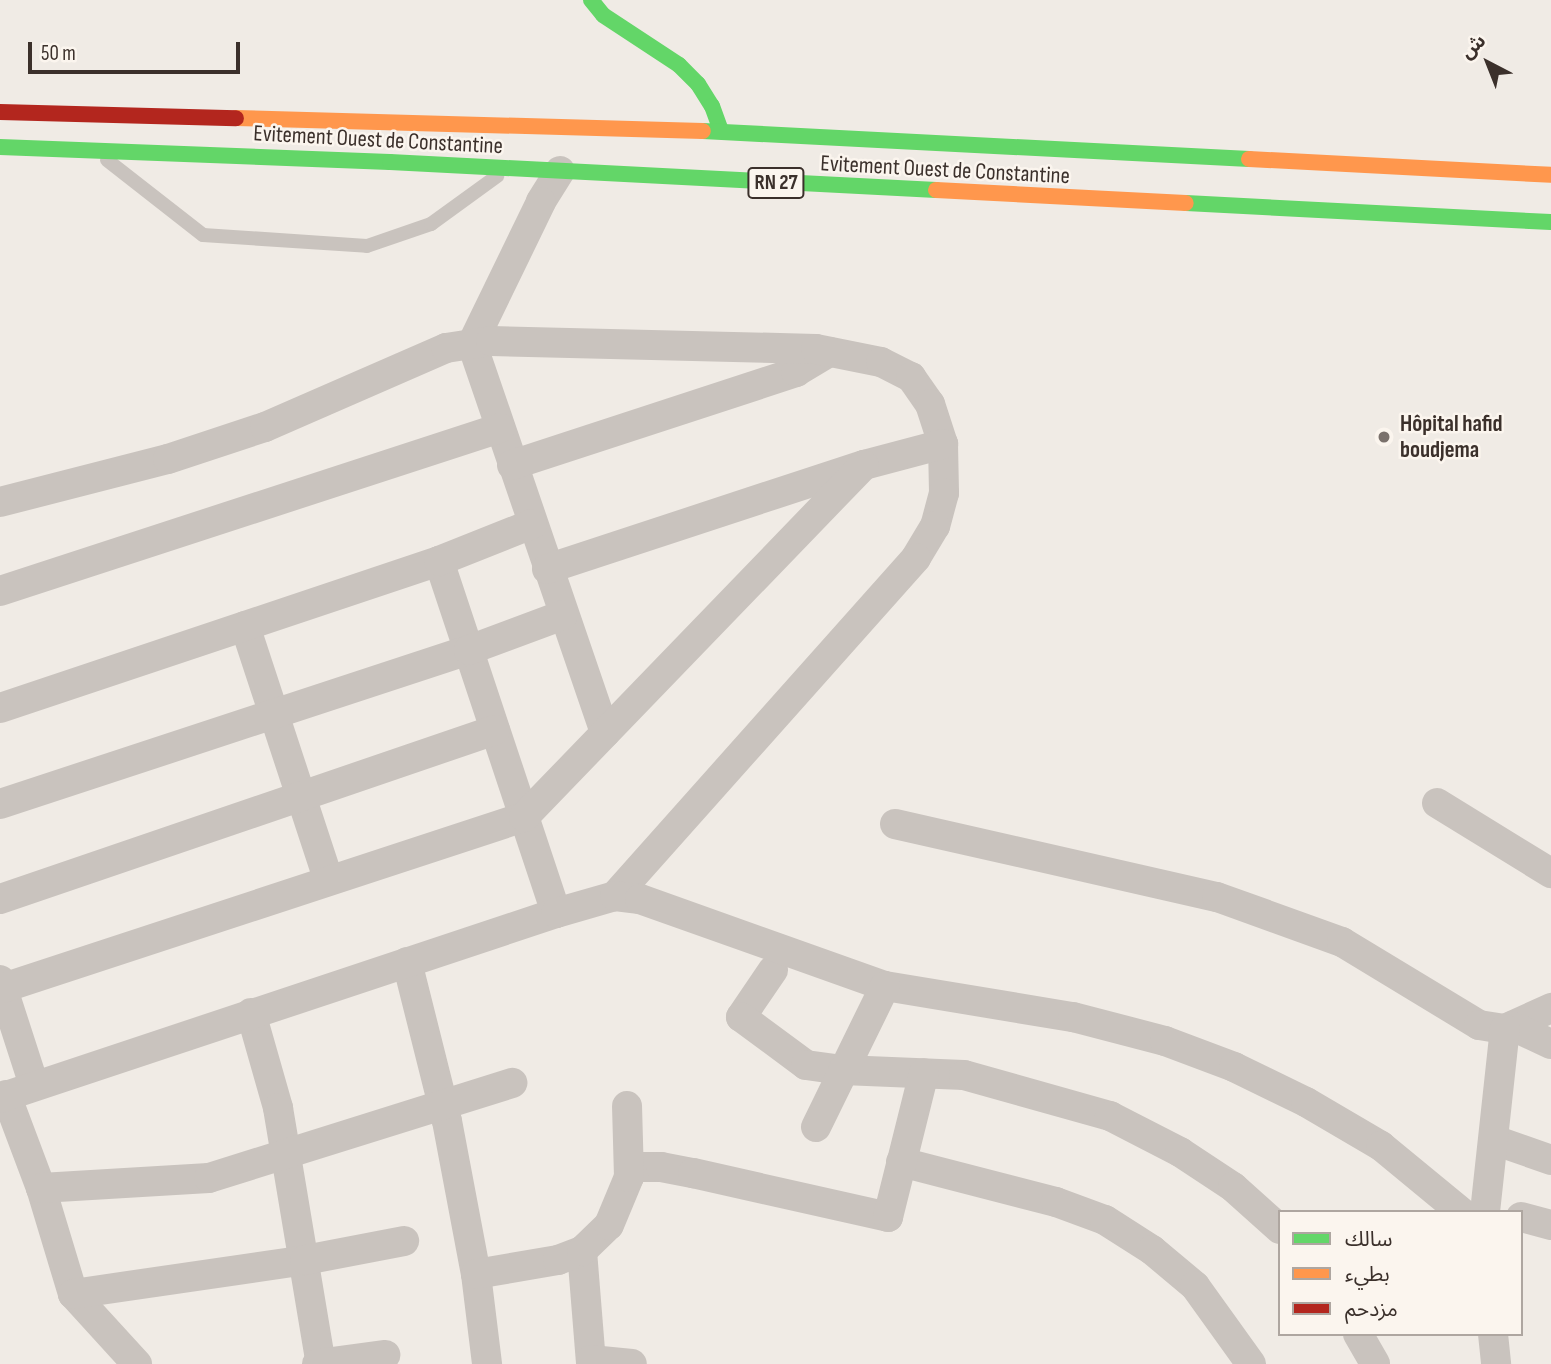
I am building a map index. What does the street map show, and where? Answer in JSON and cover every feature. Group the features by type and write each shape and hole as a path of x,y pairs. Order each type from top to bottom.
{"main road":[{"path":"591,0 603,15 679,65 698,84 712,106 721,131"},
{"name":"Evitement Ouest de Constantine","path":"0,112 721,131 1551,175"},
{"name":"Evitement Ouest de Constantine","path":"0,147 507,168 1551,222"}],"street":[{"path":"560,171 541,202 472,344 605,733"},
{"path":"0,502 168,459 265,427 446,348 491,341 830,352 881,362 911,377 930,404 943,444 944,493 935,526 916,558 615,896"},
{"path":"512,465 796,372 830,352"},
{"path":"0,591 500,428"},
{"path":"547,569 864,465 943,444"},
{"path":"34,1085 1,984 524,817 864,465"},
{"path":"0,708 439,561 532,524"},
{"path":"439,561 556,913"},
{"path":"0,804 468,650 563,615"},
{"path":"245,626 328,879"},
{"path":"0,899 495,730"},
{"path":"1437,803 1551,873"},
{"path":"895,824 1217,897 1342,942 1479,1025 1508,1028 1551,1044"},
{"path":"137,1364 73,1294 41,1188 3,1096 556,913 615,896 640,899 885,986 1073,1017 1165,1041 1234,1066 1306,1102 1484,1210 1508,1028"},
{"path":"407,962 443,1104 476,1274 486,1364"},
{"path":"773,970 741,1017 806,1065 843,1070 964,1074 1110,1116 1180,1152 1222,1180 1278,1226"},
{"path":"816,1127 885,986"},
{"path":"1508,1028 1551,1009"},
{"path":"251,1013 278,1108 305,1260 319,1364 385,1354"},
{"path":"629,1167 692,1173 731,1184 888,1217 924,1073"},
{"path":"41,1188 209,1178 512,1083"},
{"path":"476,1274 558,1260 582,1251 609,1225 629,1177 626,1106"},
{"path":"1494,1140 1551,1160"},
{"path":"901,1162 1056,1202 1105,1220 1152,1250 1195,1286 1251,1364"},
{"path":"1523,1218 1551,1226"},
{"path":"73,1294 305,1260 404,1241"},
{"path":"582,1251 591,1362 632,1364"},
{"path":"1359,1336 1375,1364"},
{"path":"1493,1336 1496,1364"}],"lane":[{"path":"95,150 203,234 367,246 431,224 507,168"}],"traffic: fast":[{"path":"591,0 603,15 679,65 698,84 712,106 721,131"},
{"path":"703,131 1249,159"},
{"path":"0,147 390,162 936,190"},
{"path":"1186,203 1551,222"}],"traffic: slow":[{"path":"236,118 703,131"},
{"path":"1249,159 1551,175"},
{"path":"936,190 1186,203"}],"traffic: jam":[{"path":"0,112 236,118"}],"place":[{"name":"Hôpital hafid boudjema","path":"1384,437"}]}
